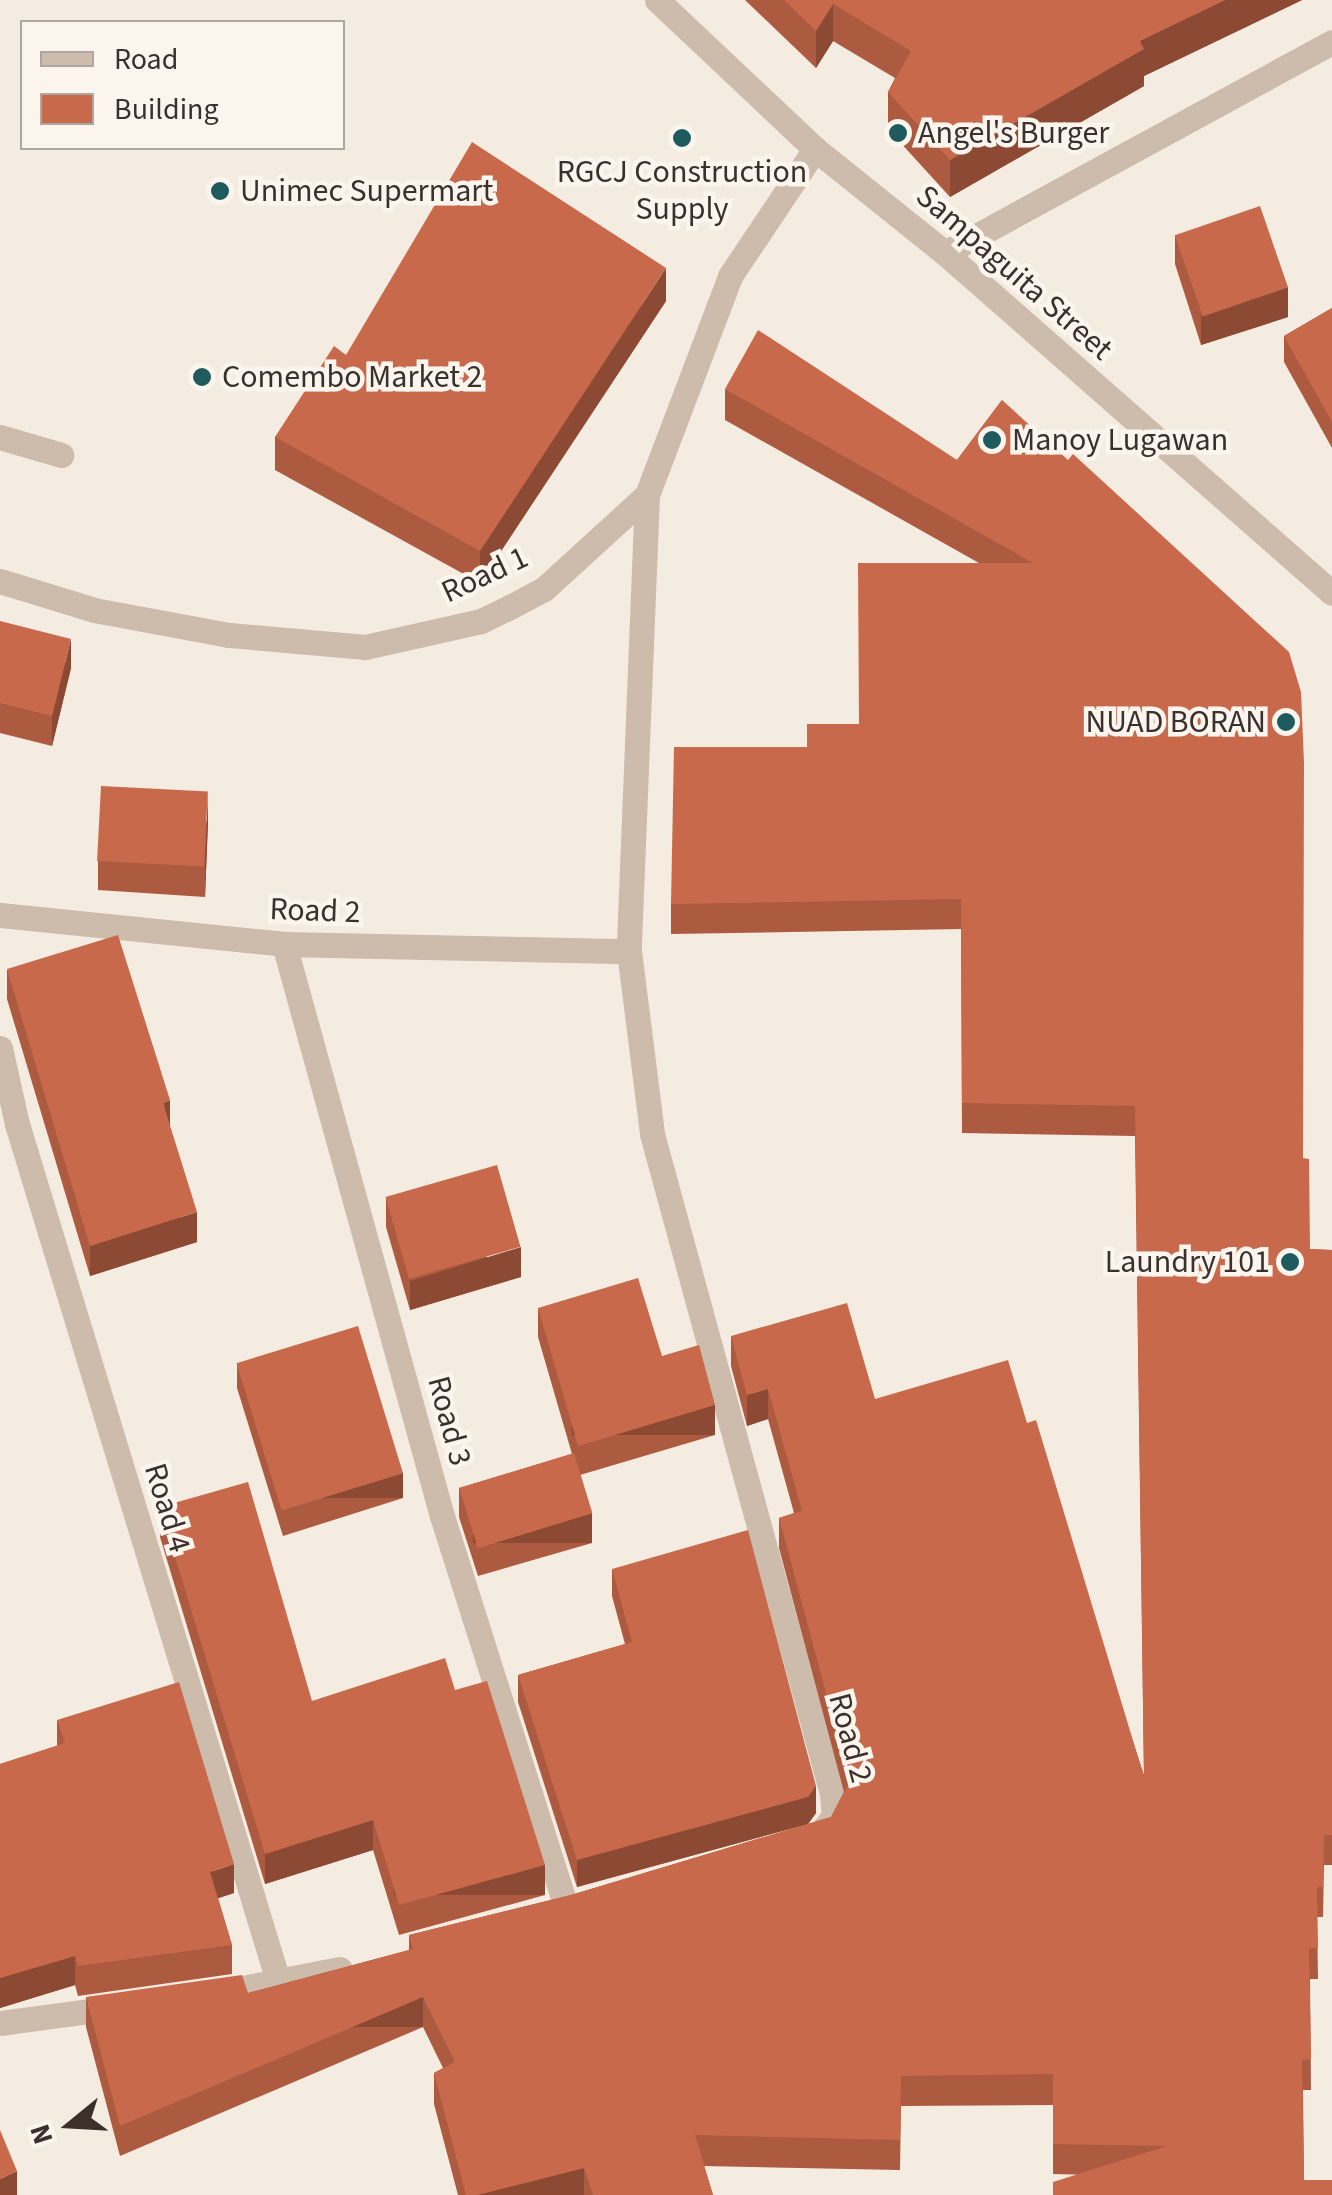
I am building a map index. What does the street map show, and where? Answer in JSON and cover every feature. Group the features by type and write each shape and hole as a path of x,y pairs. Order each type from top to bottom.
{"street":[{"name":"Sampaguita Street","path":"657,0 815,149 945,254 1332,593"},
{"path":"945,254 1332,42"},
{"name":"Road 1","path":"0,581 94,610 229,635 365,647 481,620 510,607 544,588 647,496 730,276 815,149"},
{"path":"0,437 61,455"},
{"name":"Road 2","path":"647,496 629,951 652,1134 834,1805 818,1838 782,1848"},
{"name":"Road 2","path":"0,915 284,944 629,951"},
{"name":"Road 3","path":"284,944 442,1516 576,1907 536,1918"},
{"name":"Road 4","path":"0,1048 16,1124 279,1984"},
{"path":"186,1997 279,1984 372,1960"},
{"path":"0,2023 149,2002"}],"building":[{"path":"784,0 1225,0 1140,41 1144,49 950,160 888,92 911,51 833,4 816,31"},
{"path":"472,142 666,268 480,551 275,437 334,346 346,355"},
{"path":"1260,206 1288,287 1203,317 1175,235"},
{"path":"1332,308 1332,422 1284,336"},
{"path":"758,330 957,460 1002,400 1068,460 1073,454 1289,652 1301,692 1304,763 1303,1158 1309,1159 1310,1249 1332,1250 1332,1835 1324,1835 1323,1887 1317,1887 1318,1948 1309,1949 1311,2059 1302,2060 1304,2180 1332,2180 1332,2195 1053,2195 1053,2182 1167,2146 1053,2144 1053,2074 901,2076 900,2140 695,2135 713,2195 593,2195 584,2168 466,2195 434,2073 455,2062 423,1997 120,2126 86,1997 242,1975 248,1993 413,1949 409,1935 571,1895 831,1817 850,1782 779,1518 802,1511 768,1389 747,1395 731,1336 847,1303 875,1399 1008,1360 1027,1423 1036,1420 1144,1777 1135,1106 962,1103 961,899 671,904 674,747 807,747 807,724 859,724 858,563 1033,563 725,389"},
{"path":"0,621 71,639 52,716 0,703"},
{"path":"101,786 208,792 204,866 97,861"},
{"path":"118,935 170,1100 163,1103 197,1212 90,1246 7,969"},
{"path":"497,1165 520,1247 409,1279 385,1197"},
{"path":"638,1278 662,1356 699,1345 715,1405 578,1446 538,1308"},
{"path":"358,1326 403,1473 282,1510 237,1363"},
{"path":"574,1453 592,1513 478,1548 459,1488"},
{"path":"248,1482 312,1701 445,1658 455,1690 487,1681 545,1865 399,1905 373,1820 265,1854 160,1507"},
{"path":"748,1530 816,1786 808,1797 577,1860 518,1675 632,1642 612,1569"},
{"path":"179,1682 234,1864 210,1872 232,1945 78,1966 75,1956 0,1978 0,1764 65,1743 57,1720"},
{"path":"0,2130 17,2171 0,2179"}],"place":[{"name":"Angel's Burger","path":"898,133"},
{"name":"RGCJ Construction Supply","path":"682,138"},
{"name":"Unimec Supermart","path":"220,191"},
{"name":"Comembo Market 2","path":"202,377"},
{"name":"Manoy Lugawan","path":"992,440"},
{"name":"NUAD BORAN","path":"1286,722"},
{"name":"Laundry 101","path":"1290,1262"}]}
